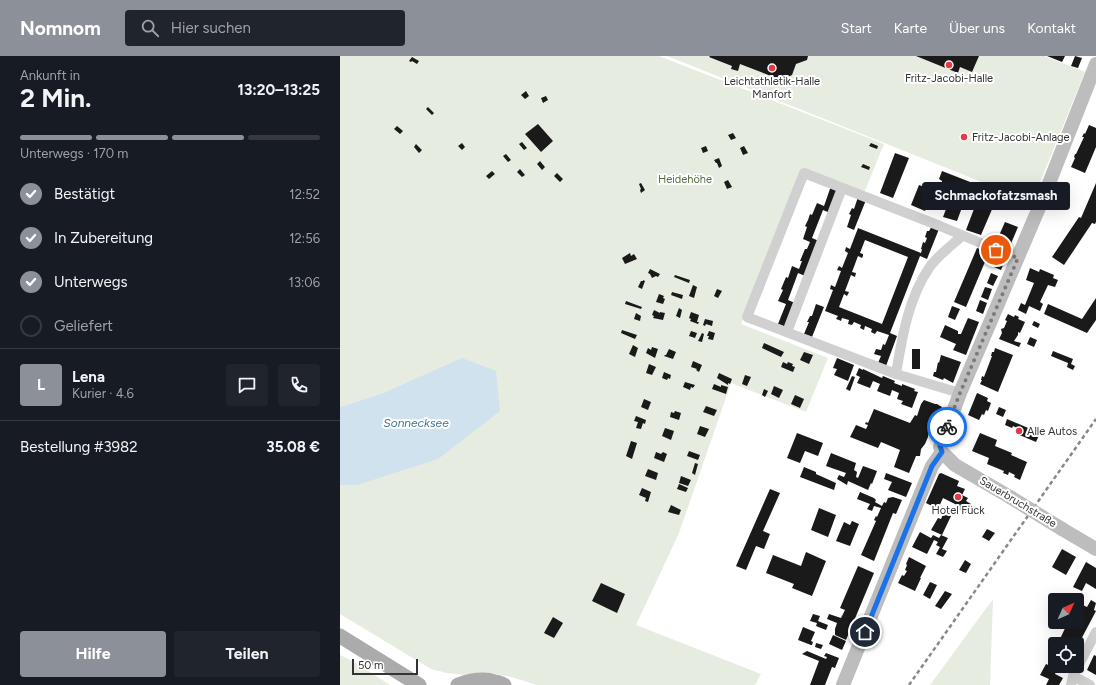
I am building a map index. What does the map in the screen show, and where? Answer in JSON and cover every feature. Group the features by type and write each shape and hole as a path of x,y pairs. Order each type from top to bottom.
{"main road":[{"path":"340,636 419,685"},
{"path":"458,685 471,681 486,680 496,682 501,685"}],"street":[{"path":"843,685 932,466 942,452 940,446 941,441 960,393 1044,196 1096,64"},
{"path":"960,393 896,374 747,317 804,173 1018,258"},
{"path":"786,332 842,188"},
{"path":"896,374 904,330 916,292 929,268 962,236"},
{"name":"Sauerbruchstraße","path":"942,452 955,465 1096,549"},
{"path":"1090,685 1072,681 1096,632"}],"green space":[{"name":"Heidehöhe","path":"340,56 659,56 884,144 864,193 802,169 741,324 828,358 806,412 731,383 679,533 636,625 761,674 755,685 537,685 511,677 490,673 464,675 447,673 431,669 340,614 340,485 357,485 386,392 340,407"},
{"name":"Fritz-Jacobi-Anlage","path":"667,56 1044,56 1085,72 1032,202"},
{"path":"993,599 990,685 930,685"},
{"path":"340,655 356,663 390,685 340,685"}],"water":[{"name":"Sonnecksee","path":"462,358 496,371 500,411 438,459 357,485 340,485 340,407 386,392"}],"building":[{"name":"Leichtathletik-Halle Manfort","path":"808,56 807,60 796,64 792,75 781,80 740,64 738,71 731,69 732,66 709,57"},
{"name":"Fritz-Jacobi-Halle","path":"916,56 979,56 972,72 960,67 958,73"},
{"path":"1047,56 1065,56 1062,62"},
{"path":"1075,56 1082,58 1078,68 1071,66"},
{"path":"412,57 419,61 417,64 409,61"},
{"path":"526,91 529,96 525,99 521,95"},
{"path":"546,96 548,100 543,103 541,98"},
{"path":"428,107 434,113 432,115 426,109"},
{"path":"538,124 553,141 541,152 525,134"},
{"path":"1089,125 1096,128 1096,147 1085,173 1071,167 1075,154 1084,137 1082,137"},
{"path":"397,126 403,131 400,134 394,129"},
{"path":"733,133 736,138 731,140 728,135"},
{"path":"522,142 527,148 524,150 519,144"},
{"path":"462,143 465,147 462,150 458,146"},
{"path":"871,143 878,146 877,149 869,146"},
{"path":"416,144 422,150 419,153 414,147"},
{"path":"706,146 708,151 703,153 701,148"},
{"path":"744,146 748,153 743,155 740,148"},
{"path":"895,153 909,158 893,198 880,193"},
{"path":"506,154 511,160 508,162 503,156"},
{"path":"719,158 722,166 719,168 714,160"},
{"path":"540,161 545,167 542,170 537,164"},
{"path":"863,164 870,167 869,170 861,167"},
{"path":"520,169 525,175 522,177 517,172"},
{"path":"492,171 495,174 489,179 486,176"},
{"path":"942,171 1006,196 1002,204 998,204 990,201 991,199 984,197 983,199 969,191 965,191 950,184 950,186 942,183 939,179"},
{"path":"557,173 563,179 560,182 554,176"},
{"path":"728,180 732,187 727,189 724,182"},
{"path":"641,183 645,190 641,193 639,184"},
{"path":"929,183 934,186 925,211 911,205 919,185 927,188"},
{"path":"1096,183 1096,222 1095,224 1092,223 1064,265 1052,257 1079,217 1081,218"},
{"path":"831,186 839,189 830,213 823,210 812,238 819,241 805,276 798,273 788,300 795,303 785,327 778,324 786,304 778,301 783,290 781,289 786,277 788,278 792,266 799,269 802,261 800,261 810,242 803,239 807,227 805,226 817,203 824,206"},
{"path":"950,192 961,196 960,200 964,202 957,221 943,217 951,196 949,196"},
{"path":"858,197 866,200 854,230 847,227 851,215 849,214 852,208 854,209"},
{"path":"977,201 993,207 981,235 966,230"},
{"path":"1005,222 1018,227 1010,246 997,240"},
{"path":"932,226 939,229 927,259 920,256 890,333 897,336 886,366 878,363 881,356 874,354 876,349 881,350 883,344 885,345 889,335 877,331 875,334 871,332 872,329 865,326 864,330 860,328 861,325 854,322 852,325 848,324 849,320 842,318 841,321 836,319 838,316 825,311 833,290 830,289 831,285 835,287 841,271 837,270 839,266 842,268 848,253 845,251 846,247 850,249 858,228 921,253 923,242 925,243 927,238 925,237 927,231 929,231","holes":["865,240 908,257 882,324 839,307 844,294 847,296 849,292 845,291 851,275 855,277 856,273 852,272 858,256 862,258 863,256 863,254 860,253"]},
{"path":"977,248 984,251 982,254 987,257 966,307 954,302"},
{"path":"630,253 631,256 634,254 637,259 625,264 622,258"},
{"path":"998,257 1005,260 1001,270 994,267"},
{"path":"1030,268 1039,272 1040,269 1054,275 1053,278 1058,280 1055,287 1048,285 1040,302 1043,304 1040,311 1029,306 1026,314 1018,310 1021,303 1025,305 1034,283 1026,280"},
{"path":"650,269 660,274 658,277 656,276 652,278 648,273"},
{"path":"991,273 998,276 993,286 987,283"},
{"path":"675,275 690,280 689,283 674,277"},
{"path":"643,280 645,281 642,289 638,287"},
{"path":"693,285 697,287 694,298 689,296"},
{"path":"985,287 992,289 988,300 981,297"},
{"path":"717,289 722,291 718,298 714,296"},
{"path":"672,292 683,295 682,299 671,295"},
{"path":"659,294 664,296 663,298 665,299 663,304 656,302"},
{"path":"1096,298 1096,320 1087,333 1044,314 1048,304 1082,319"},
{"path":"980,300 987,303 983,314 976,311"},
{"path":"626,301 642,307 641,309 625,304"},
{"path":"816,304 824,307 812,337 804,334 809,322 807,322 810,316 812,316"},
{"path":"952,306 960,309 955,320 948,317"},
{"path":"679,308 682,310 680,318 676,316"},
{"path":"654,310 660,313 665,313 663,320 653,318 654,316 652,315"},
{"path":"691,312 699,315 697,322 699,322 698,324 690,321 691,319 689,318"},
{"path":"636,313 641,316 640,321 634,319"},
{"path":"1008,314 1014,317 1015,315 1019,317 1018,319 1025,322 1014,341 1021,343 1019,347 999,339 1002,333 1001,329 1004,328 1007,321 1005,320"},
{"path":"968,318 979,322 966,355 953,350 956,344 940,337 945,325 958,331 958,334 961,334"},
{"path":"705,319 713,321 712,326 706,324 705,326 703,325"},
{"path":"1034,321 1040,324 1038,328 1032,325"},
{"path":"622,330 637,335 635,339 621,333"},
{"path":"691,331 697,333 695,338 689,336"},
{"path":"709,331 715,333 713,340 708,339 709,336 707,336"},
{"path":"702,333 704,334 702,342 698,341"},
{"path":"1030,337 1037,340 1034,347 1027,344"},
{"path":"764,343 784,352 781,357 762,348"},
{"path":"633,345 638,348 635,357 629,354"},
{"path":"652,347 658,349 655,358 646,353 648,348 651,350"},
{"path":"995,348 1013,355 998,392 980,384 982,376 984,377 992,356 992,352 994,352"},
{"path":"669,349 676,352 673,359 664,356"},
{"path":"912,349 920,349 920,369 912,369"},
{"path":"1053,351 1073,359 1071,364 1075,366 1073,370 1067,367 1068,363 1051,356"},
{"path":"804,352 813,355 809,364 800,360"},
{"path":"941,355 961,362 953,383 944,378 943,380 933,376 934,372 936,372"},
{"path":"837,358 854,365 848,381 834,375 837,369 833,368"},
{"path":"693,361 702,365 699,372 696,370 697,369 691,367"},
{"path":"783,362 793,364 792,366 795,367 793,372 781,367"},
{"path":"649,364 656,367 652,375 646,373"},
{"path":"859,368 882,378 883,376 895,381 894,383 902,386 902,384 915,389 914,391 918,392 912,408 901,404 903,401 897,399 899,393 892,390 890,396 877,391 880,384 873,381 870,388 857,383 860,377 856,375"},
{"path":"664,372 671,375 670,379 668,378 667,380 662,378"},
{"path":"719,373 732,379 730,384 728,383 728,385 717,378"},
{"path":"745,375 751,377 747,386 742,384"},
{"path":"852,376 855,377 850,391 846,389"},
{"path":"685,382 695,385 693,388 691,387 690,390 683,387"},
{"path":"714,384 721,387 721,385 728,387 726,394 712,389"},
{"path":"774,386 783,390 779,398 771,394"},
{"path":"764,389 768,391 765,397 762,395"},
{"path":"977,393 988,398 987,401 991,403 988,411 986,410 984,415 982,414 979,420 968,415"},
{"path":"795,395 804,399 800,408 791,404"},
{"path":"644,399 651,402 648,410 641,407"},
{"path":"924,400 942,407 935,424 933,423 929,430 928,437 921,449 920,456 916,456 909,473 894,467 900,450 881,442 878,448 850,437 856,425 866,429 868,425 865,424 866,422 868,423 874,409 910,423 915,415 917,416"},
{"path":"706,406 717,410 714,416 703,412"},
{"path":"999,407 1006,410 1003,417 996,414"},
{"path":"675,411 681,413 679,420 670,417 671,412 674,413"},
{"path":"636,416 646,420 641,429 636,428 638,422 634,421"},
{"path":"1007,419 1040,433 1036,442 1015,433 1017,428 1013,426 1012,428 1005,425"},
{"path":"700,426 709,429 705,437 697,434"},
{"path":"665,428 674,431 671,440 662,436"},
{"path":"797,433 823,443 818,456 805,451 800,463 787,458"},
{"path":"980,433 997,440 995,446 1012,453 1011,455 1027,462 1020,480 1009,472 1008,475 1003,473 1004,471 987,464 989,458 972,451"},
{"path":"631,441 637,443 632,459 626,456"},
{"path":"689,451 700,455 698,460 687,456"},
{"path":"656,452 661,454 663,452 667,454 664,462 654,458"},
{"path":"831,453 856,463 854,470 857,472 856,477 858,478 863,466 877,471 868,490 848,481 847,485 837,479 839,475 844,477 846,473 826,466"},
{"path":"695,463 698,464 695,475 692,473"},
{"path":"804,467 836,483 834,490 800,477"},
{"path":"648,469 658,473 656,480 645,476"},
{"path":"886,473 912,483 906,497 888,490 892,482 884,479"},
{"path":"941,473 959,481 957,486 965,489 962,495 968,498 966,501 971,504 966,513 956,508 957,505 943,498 938,509 926,503 939,474"},
{"path":"681,476 691,480 688,486 679,483"},
{"path":"679,484 688,488 686,492 677,489"},
{"path":"642,488 651,492 648,502 645,501 646,498 639,495"},
{"path":"770,489 780,493 763,531 770,534 764,549 756,546 746,570 736,566"},
{"path":"860,492 874,498 876,500 875,502 882,506 884,502 886,503 888,498 893,497 902,500 896,514 893,513 874,561 861,555 876,521 874,520 881,508 874,506 872,511 867,509 870,504 857,499"},
{"path":"671,505 681,510 679,515 668,512"},
{"path":"819,508 836,515 828,537 811,530"},
{"path":"944,512 951,516 942,535 931,530 938,518 941,519"},
{"path":"852,521 859,524 850,546 836,541 844,522 850,525"},
{"path":"987,529 995,533 989,541 982,537"},
{"path":"920,532 931,538 933,535 939,538 941,535 948,538 942,549 947,551 943,557 936,554 940,547 936,545 938,542 934,540 927,554 912,547"},
{"path":"1062,549 1076,557 1066,575 1052,567"},
{"path":"806,552 826,561 812,596 792,588 794,584 766,573 773,555 801,566"},
{"path":"909,557 926,566 915,591 898,583 902,575 904,576 907,571 905,570"},
{"path":"965,560 971,564 966,573 959,570"},
{"path":"1086,562 1096,568 1096,589 1086,583 1082,591 1073,587"},
{"path":"858,566 874,573 846,640 835,635 837,623 827,619 829,614 841,618 845,610 840,608"},
{"path":"930,582 937,585 930,599 923,595"},
{"path":"601,583 625,594 617,613 592,601"},
{"path":"945,591 952,594 941,609 935,606"},
{"path":"1091,600 1096,603 1094,610 1096,611 1082,637 1061,637 1065,629 1084,629 1084,606 1087,607"},
{"path":"813,614 820,616 818,621 828,625 826,630 816,626 817,623 810,621"},
{"path":"553,617 563,623 554,638 544,633"},
{"path":"803,627 815,632 811,641 813,642 812,645 798,640"},
{"path":"833,635 846,641 842,650 829,644"},
{"path":"816,643 823,645 821,649 815,647"},
{"path":"807,651 826,659 827,657 824,656 826,653 839,658 835,668 832,667 825,685 810,685 819,661 802,654"},
{"path":"1094,655 1096,656 1096,675 1087,670"},
{"path":"1046,664 1048,665 1048,673 1055,673 1063,678 1059,685 1046,685 1049,679 1040,675"}],"railway":[{"path":"909,685 1096,419"}],"way so far":[{"path":"947,427 1018,258 996,250"}],"place":[{"name":"Fritz-Jacobi-Halle","path":"949,65"},
{"name":"Leichtathletik-Halle Manfort","path":"772,68"},
{"name":"Fritz-Jacobi-Anlage","path":"964,137"},
{"name":"Schmackofatzsmash","path":"996,250"},
{"name":"Alle Autos","path":"1019,431"},
{"name":"Hotel Fück","path":"958,497"}],"route":[{"path":"865,632 932,466 942,452 940,446 941,441 947,427"}]}
